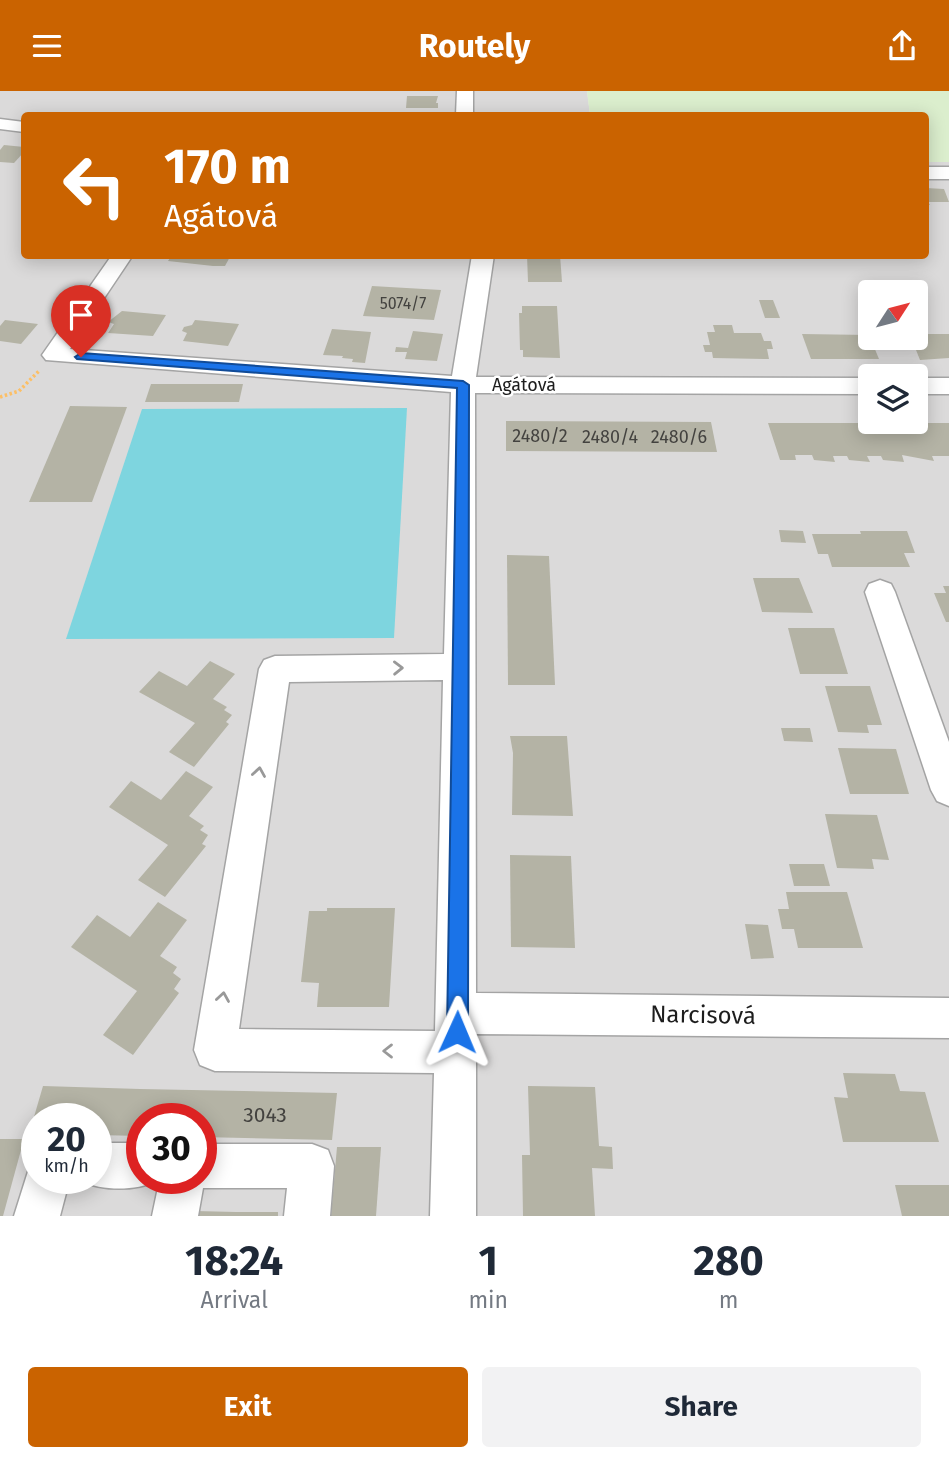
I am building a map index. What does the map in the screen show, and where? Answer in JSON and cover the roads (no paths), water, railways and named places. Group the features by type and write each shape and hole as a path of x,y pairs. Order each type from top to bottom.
{"street":[{"path":"465,112 466,91"},
{"path":"0,124 21,127"},
{"path":"929,173 949,173"},
{"name":"Agátová","path":"120,259 54,355 463,385 858,386"},
{"path":"453,1216 463,385 482,259"},
{"path":"928,386 949,386"},
{"path":"880,592 949,790"},
{"name":"Narcisová","path":"460,667 275,669 215,1050 457,1032 949,1018"},
{"path":"217,1166 312,1166 307,1216"},
{"path":"37,1216 43,1194"},
{"path":"175,1216 178,1194"}]}
